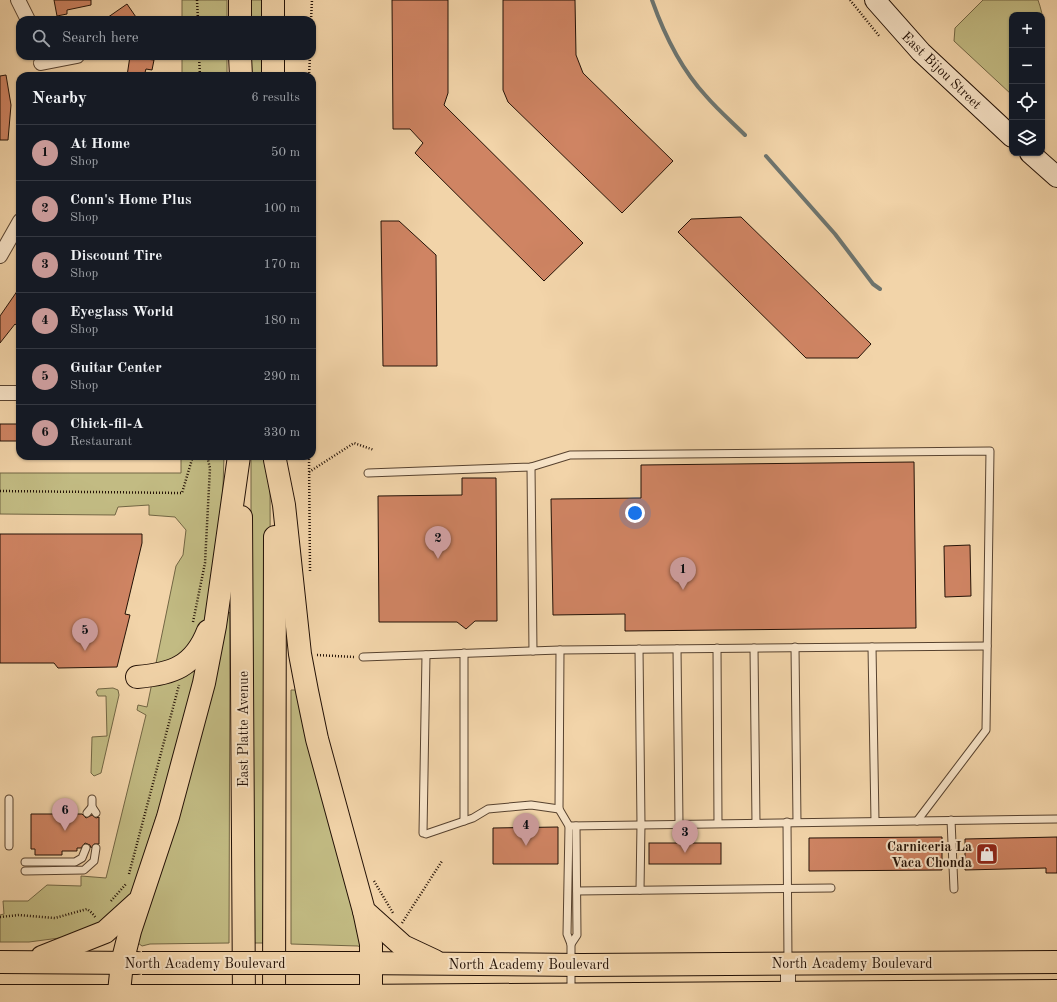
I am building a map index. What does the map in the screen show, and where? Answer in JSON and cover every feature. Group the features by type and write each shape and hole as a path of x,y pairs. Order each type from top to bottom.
{"highway":[{"path":"240,0 240,16"},
{"path":"273,0 273,16"},
{"path":"240,60 240,72"},
{"path":"273,60 273,72"},
{"path":"118,999 132,963 138,902 168,817 204,683 217,610 239,460"},
{"name":"East Platte Avenue","path":"240,460 244,1002"},
{"path":"275,460 284,505 300,654 306,691 317,739 364,911 370,939 362,964 372,999"},
{"path":"274,1002 275,460"},
{"path":"137,677 160,675 190,662 206,637 217,610"},
{"path":"30,962 95,938 105,932 138,902"},
{"path":"364,911 403,946 442,964"},
{"name":"North Academy Boulevard","path":"0,962 442,964 571,954 788,963 1057,962"},
{"name":"North Academy Boulevard","path":"0,996 36,999 118,999 149,996 350,996 372,999 436,999 571,994 788,997 1057,991"}],"street":[{"path":"18,0 26,16"},
{"name":"East Bijou Street","path":"875,0 921,52 1009,134"},
{"path":"41,65 61,60"},
{"path":"1033,156 1057,177"},
{"path":"0,256 16,228"},
{"path":"0,393 16,393"},
{"path":"788,963 788,997"}],"lane":[{"path":"368,473 531,467 570,455 990,451 986,730 917,821"},
{"path":"531,467 533,651"},
{"path":"363,657 560,650 987,646"},
{"path":"795,647 797,822"},
{"path":"872,647 874,821"},
{"path":"677,648 679,823"},
{"path":"718,648 718,823"},
{"path":"754,648 756,823"},
{"path":"639,649 641,824 640,890"},
{"path":"560,650 559,808 572,826 577,891 577,935 571,954"},
{"path":"464,653 464,821"},
{"path":"426,655 425,834 464,821 488,809 532,805 559,808"},
{"path":"9,799 9,846"},
{"path":"87,814 92,803 96,814"},
{"path":"572,826 679,823 1057,819"},
{"path":"951,820 954,889"},
{"path":"787,822 788,963"},
{"path":"571,994 571,954 567,934 572,826"},
{"path":"25,862 74,862 82,858 86,848"},
{"path":"25,871 84,870 94,861 96,848"},
{"path":"577,891 831,888"}],"path":[{"path":"197,0 198,16"},
{"path":"311,16 312,0"},
{"path":"850,0 880,37"},
{"path":"199,60 200,72"},
{"path":"309,72 310,60"},
{"path":"309,472 354,443 374,450"},
{"path":"0,491 182,493 192,460"},
{"path":"191,629 205,563 210,468 208,460"},
{"path":"309,460 310,575"},
{"path":"315,649 317,663"},
{"path":"316,655 363,657"},
{"path":"106,907 127,884 184,665"},
{"path":"371,874 401,924 442,862"},
{"path":"0,917 19,915 55,918 87,909 92,912 100,924"},
{"path":"96,918 101,913"}],"shaded area":[{"path":"182,0 227,0 227,16 182,16"},
{"path":"249,0 267,0 267,16 249,16"},
{"path":"983,0 1038,0 1042,12 1009,12 1009,92 954,41 955,28"},
{"path":"182,60 227,60 227,72 182,72"},
{"path":"249,60 267,60 267,72 250,72"},
{"path":"181,460 224,460 223,487 214,585 202,650 171,770 133,890 125,904 114,916 67,937 29,942 0,942 0,915 4,914 3,901 28,901 47,885 81,886 81,876 106,878 146,715 137,710 138,705 147,707 176,566 183,555 186,530 175,517 149,515 149,505 118,507 115,515 0,514 0,473 181,473"},
{"path":"251,460 270,460 271,943 251,943"},
{"path":"230,612 229,943 150,944 142,946 138,943 226,615"},
{"path":"113,688 118,690 119,695 101,773 94,776 91,773 92,737 107,736 106,696 98,696 96,692 98,689"},
{"path":"291,690 298,690 362,948 358,946 291,944"}],"building":[{"path":"54,0 91,0 91,5 67,10 67,14 57,16"},
{"path":"392,0 448,0 448,93 444,105 583,243 544,281 415,153 423,143 410,129 393,129"},
{"path":"503,0 575,0 576,55 583,73 673,161 622,213 508,102 503,90"},
{"path":"127,4 135,16 110,16"},
{"path":"129,60 154,60 152,70 146,69 145,72 128,72"},
{"path":"6,75 11,105 8,140 0,140 0,76"},
{"path":"741,217 871,344 858,358 806,358 678,232 691,219"},
{"path":"381,221 399,221 436,255 437,366 383,366"},
{"path":"16,293 16,325 15,324 0,343 0,316"},
{"path":"0,424 16,424 16,441 0,441"},
{"path":"914,462 916,628 625,631 625,614 553,615 551,499 641,498 641,465"},
{"path":"462,478 496,478 497,621 475,621 466,629 457,622 379,622 378,496 462,495"},
{"path":"0,534 142,534 142,543 125,614 130,615 117,667 58,668 54,663 0,663"},
{"path":"970,545 971,596 945,597 944,546"},
{"path":"31,814 82,814 86,818 92,815 96,818 99,817 99,844 94,844 91,848 90,845 85,843 81,848 77,848 77,851 62,851 62,855 35,855 35,849 31,849"},
{"path":"558,827 558,864 493,864 493,828"},
{"path":"942,837 942,870 809,871 809,838"},
{"path":"1057,837 1057,873 1046,873 1046,868 965,870 965,839"},
{"path":"649,843 721,843 721,864 649,864"}],"waterway":[{"path":"652,0 662,26 681,63 697,86 745,135"},
{"path":"766,156 835,234 873,284 880,289"}],"place":[{"name":"Conn's Home Plus","path":"438,559"},
{"name":"At Home","path":"683,590"},
{"name":"Guitar Center","path":"85,651"},
{"name":"Chick-fil-A","path":"65,831"},
{"name":"Eyeglass World","path":"526,846"},
{"name":"Discount Tire","path":"685,853"},
{"name":"Carniceria La Vaca Chonda","path":"987,854"}]}
